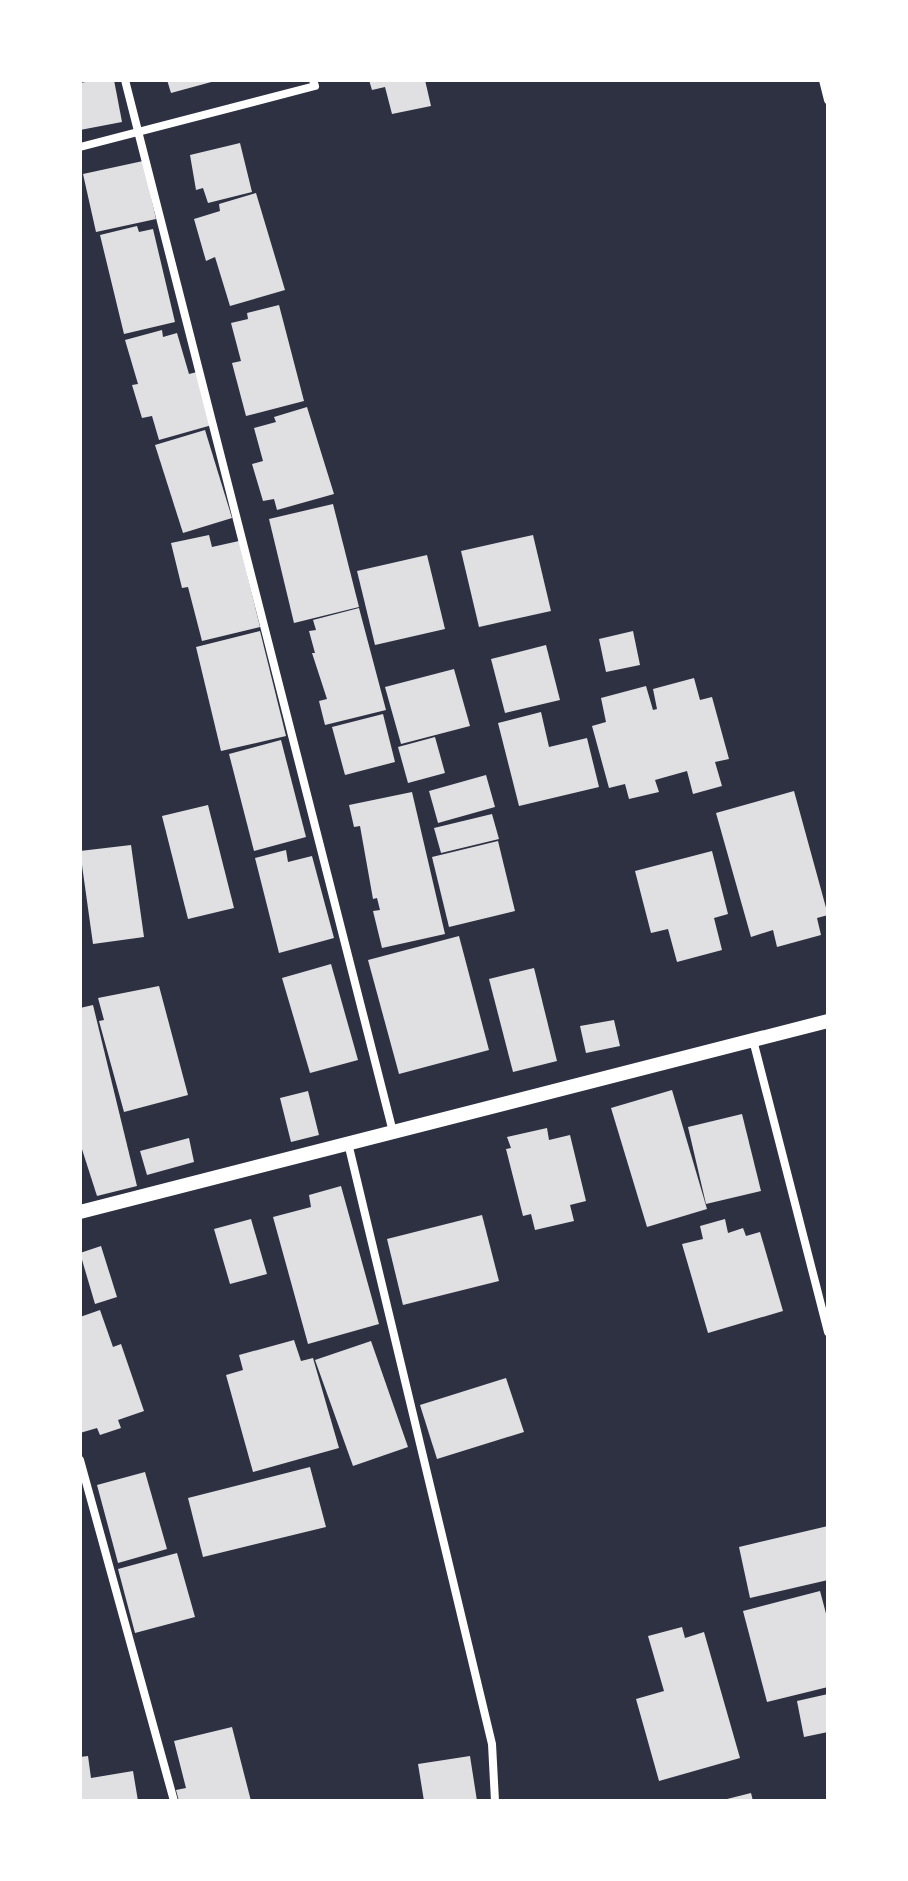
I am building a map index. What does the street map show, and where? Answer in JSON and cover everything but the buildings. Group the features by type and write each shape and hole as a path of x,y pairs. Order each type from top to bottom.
{"street":[{"path":"125,80 393,1132"},
{"path":"80,147 315,86 313,80"},
{"path":"823,80 828,100"},
{"path":"80,1212 828,1021"},
{"path":"753,1040 828,1332"},
{"path":"348,1143 492,1744 495,1801"},
{"path":"80,1460 174,1801"}]}
